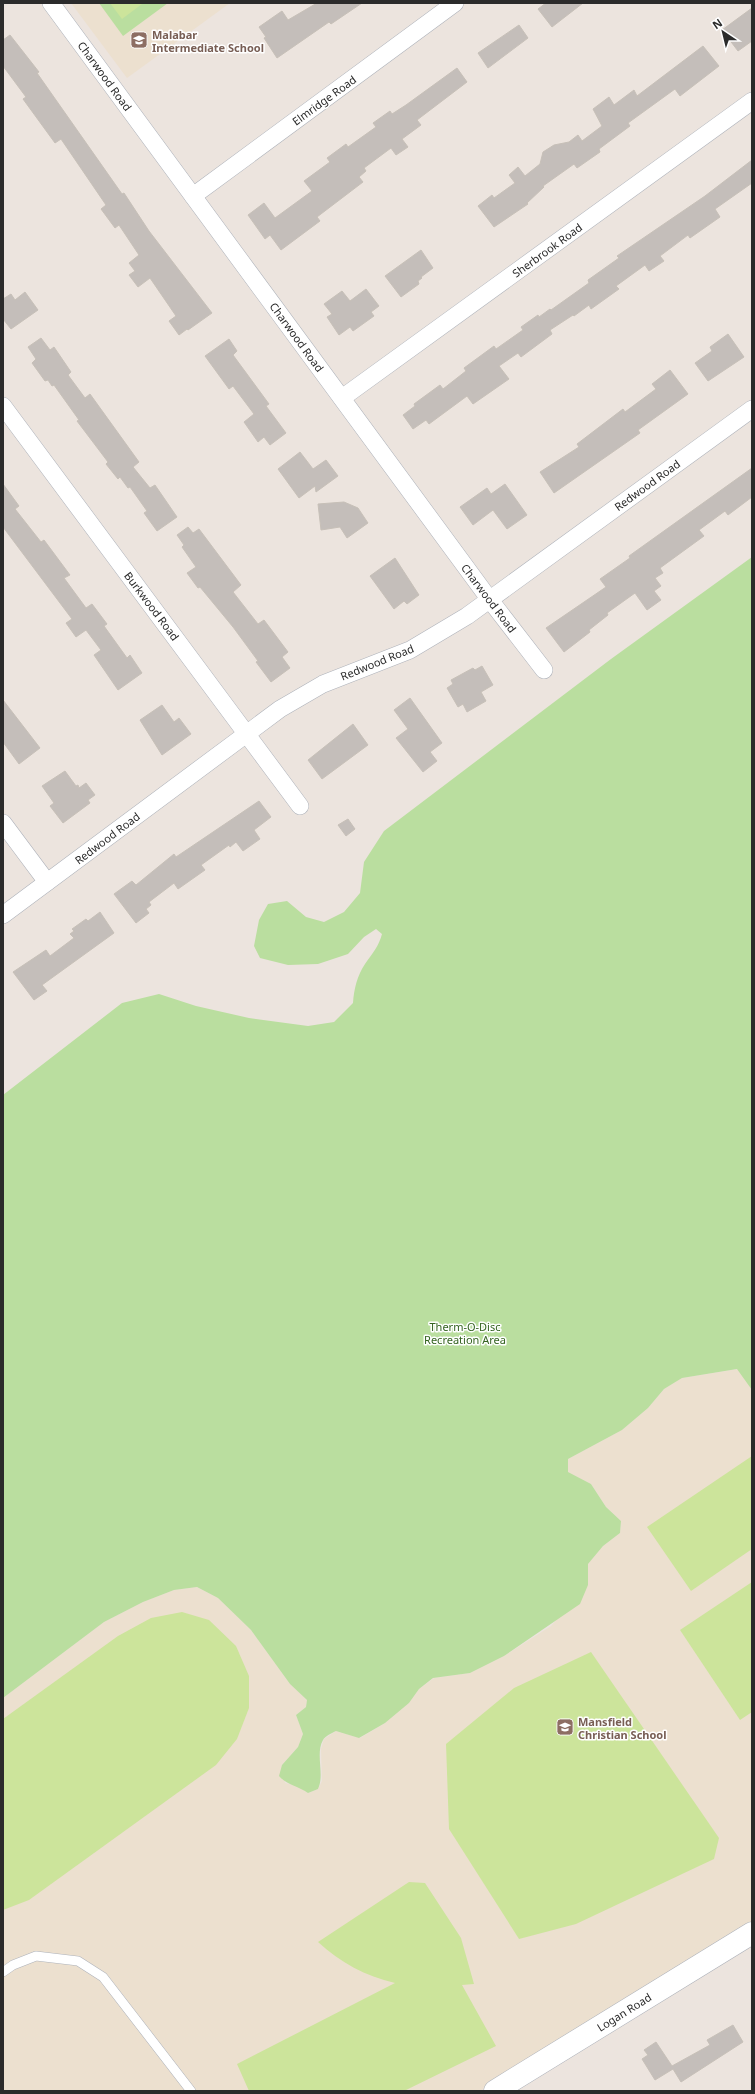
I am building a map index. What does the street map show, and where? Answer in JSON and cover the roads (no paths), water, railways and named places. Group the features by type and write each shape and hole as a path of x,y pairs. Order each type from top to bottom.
{"street":[{"name":"Charwood Road","path":"51,3 490,600 544,670"},
{"name":"Elmridge Road","path":"193,196 455,3"},
{"name":"Sherbrook Road","path":"342,398 752,101"},
{"name":"Burkwood Road","path":"3,406 300,806"},
{"name":"Redwood Road","path":"3,915 280,709 323,684 410,650 449,627 490,600 752,409"},
{"path":"3,824 47,882"},
{"name":"Logan Road","path":"495,2091 752,1933"}],"lane":[{"path":"3,1972 14,1965 36,1956 78,1961 103,1977 191,2091"}],"place":[{"name":"Malabar Intermediate School","path":"139,40"},
{"name":"Mansfield Christian School","path":"565,1727"}],"park label":[{"name":"Therm-O-Disc Recreation Area","path":"465,1332"}]}
